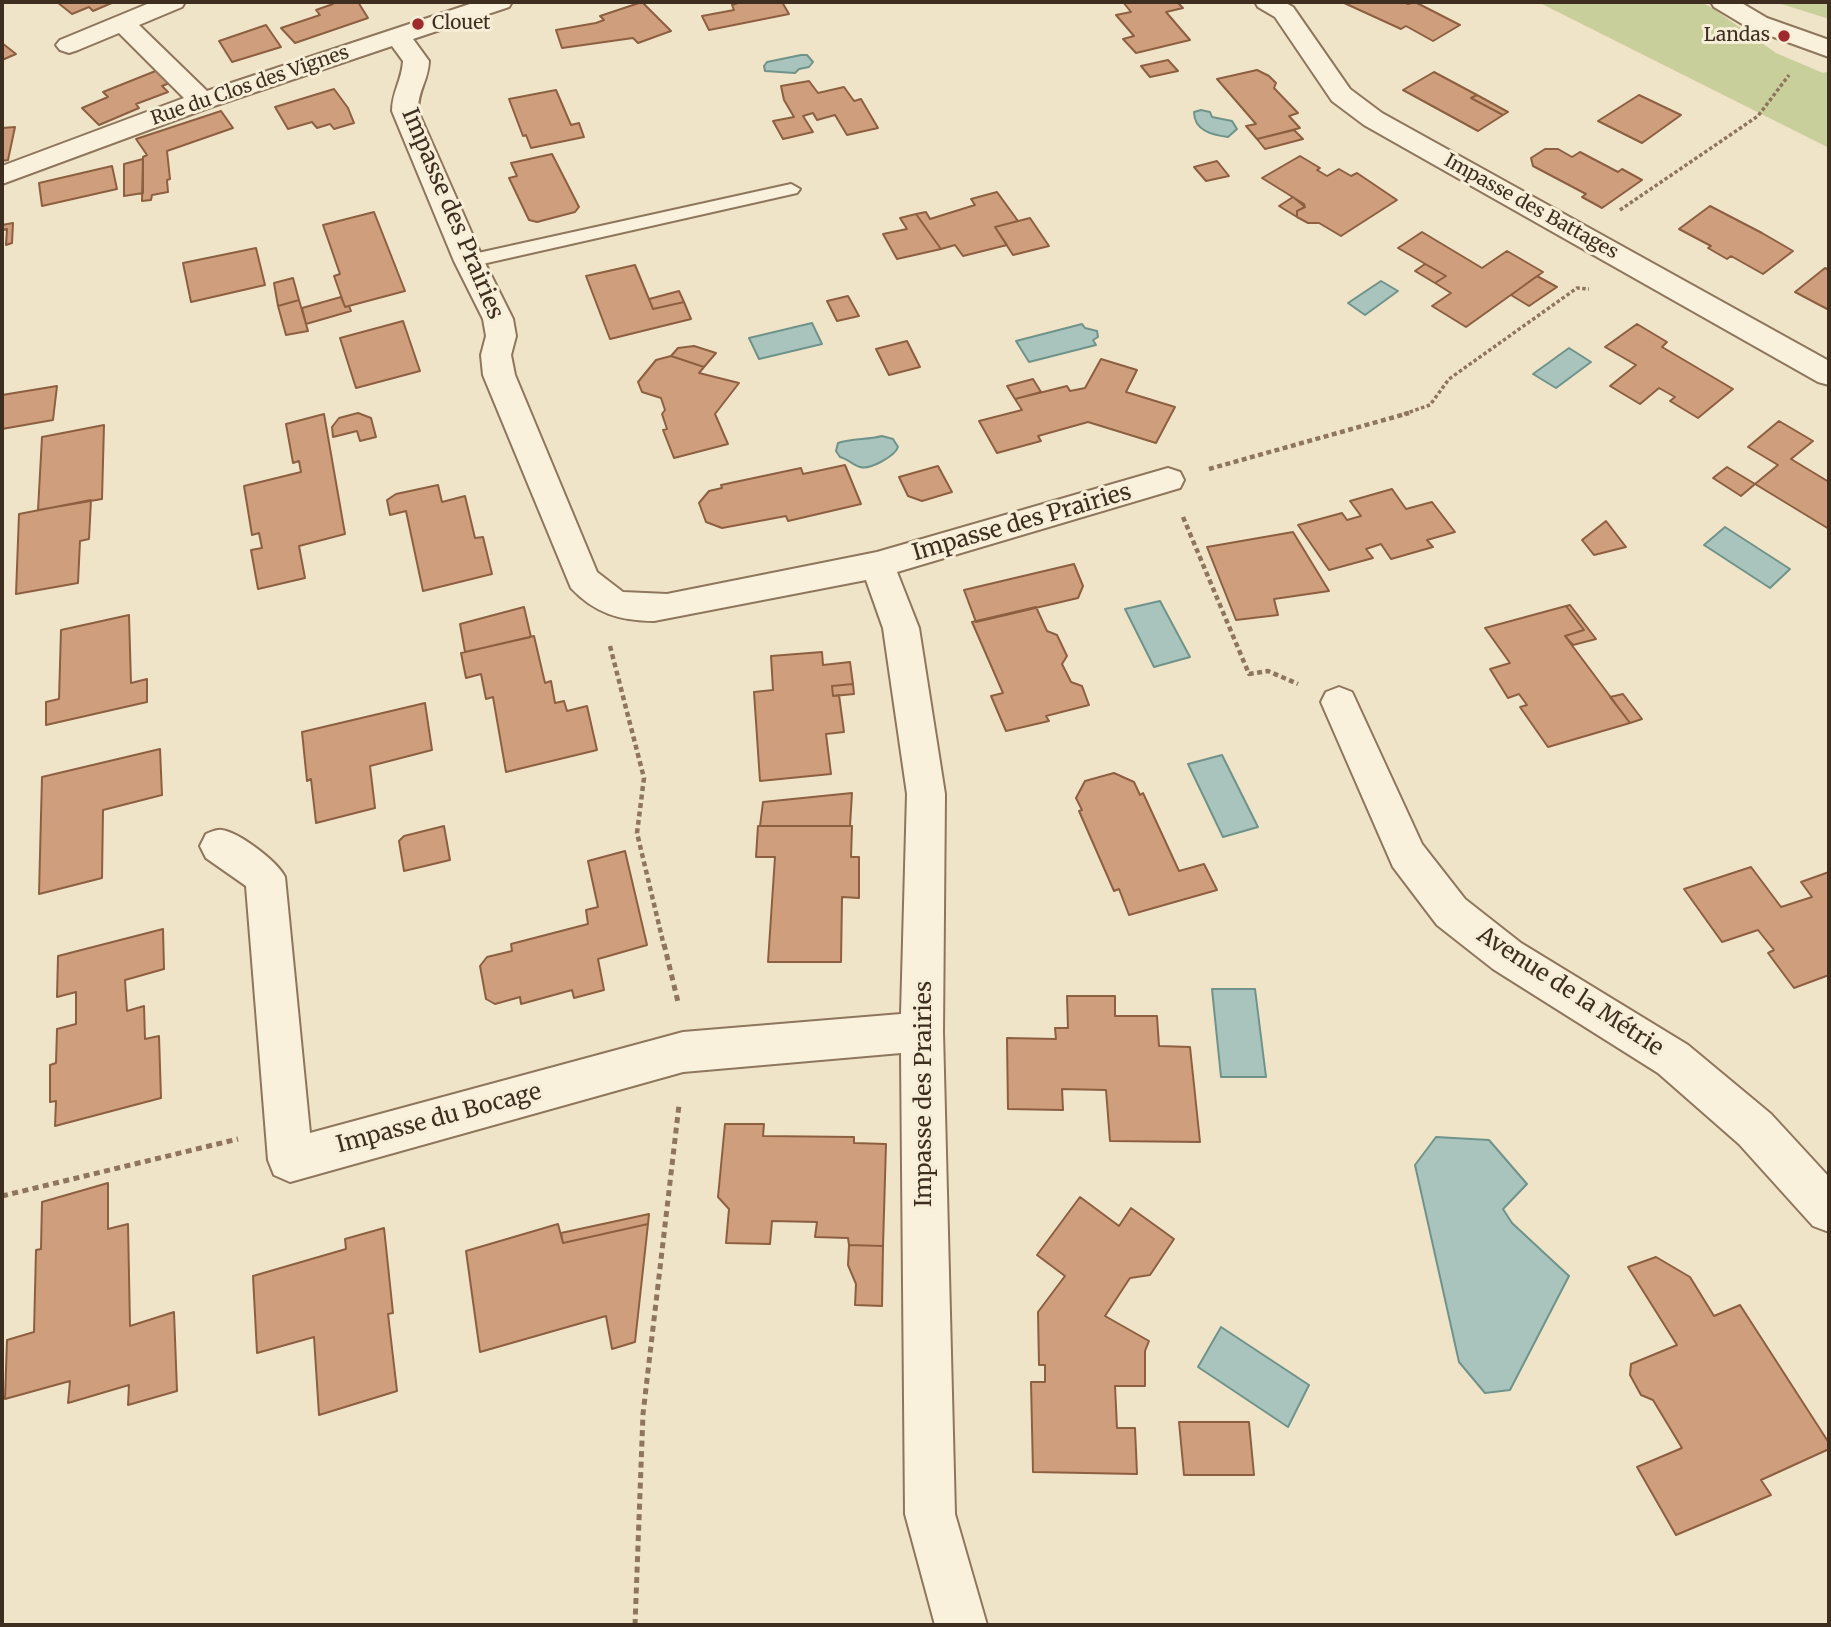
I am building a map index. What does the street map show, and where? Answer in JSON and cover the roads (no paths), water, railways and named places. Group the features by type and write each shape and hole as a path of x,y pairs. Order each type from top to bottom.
{"street":[{"path":"69,45 173,2"},
{"name":"Rue du Clos des Vignes","path":"2,176 199,102 500,2"},
{"name":"Impasse des Battages","path":"1267,2 1284,12 1341,95 1363,111 1829,374"},
{"path":"1723,2 1759,23 1829,49"},
{"path":"1747,2 1829,25"},
{"path":"123,23 194,91 199,102"},
{"name":"Impasse des Prairies","path":"397,36 416,61 415,76 405,94 405,111 469,261 498,318 501,336 496,355 499,374 583,579 596,594 616,605 640,609 667,607 877,565 1168,480"},
{"name":"Impasse des Prairies","path":"877,565 901,628 926,794 922,1032 930,1514 961,1625"},
{"name":"Avenue de la Métrie","path":"1339,702 1407,855 1451,912 1507,956 1673,1059 1755,1129 1829,1210"},
{"name":"Impasse du Bocage","path":"220,846 265,877 290,1160 683,1052 922,1032"}],"lane":[{"path":"469,261 792,189"}],"water":[{"path":"807,55 813,62 809,67 799,69 795,73 765,71 767,62"},
{"path":"1194,112 1210,112 1212,117 1232,121 1237,129 1228,137 1205,131 1195,118"},
{"path":"1381,281 1398,291 1365,315 1348,303"},
{"path":"812,323 822,344 759,359 749,338"},
{"path":"1082,324 1085,328 1097,331 1098,337 1093,340 1096,345 1029,362 1016,341"},
{"path":"1569,348 1591,362 1556,388 1533,374"},
{"path":"882,436 893,439 898,447 887,458 870,466 857,466 840,457 836,451 838,443"},
{"path":"1725,527 1790,569 1770,588 1704,545"},
{"path":"1160,601 1190,657 1154,667 1125,609"},
{"path":"1222,755 1258,827 1223,837 1188,764"},
{"path":"1212,989 1255,989 1266,1077 1221,1077"},
{"path":"1436,1137 1489,1140 1527,1184 1503,1209 1512,1223 1569,1276 1510,1390 1485,1393 1459,1362 1415,1165"},
{"path":"1221,1327 1309,1385 1288,1427 1198,1367"}],"place":[{"name":"Clouet","path":"418,24"},
{"name":"Landas","path":"1784,36"}]}
